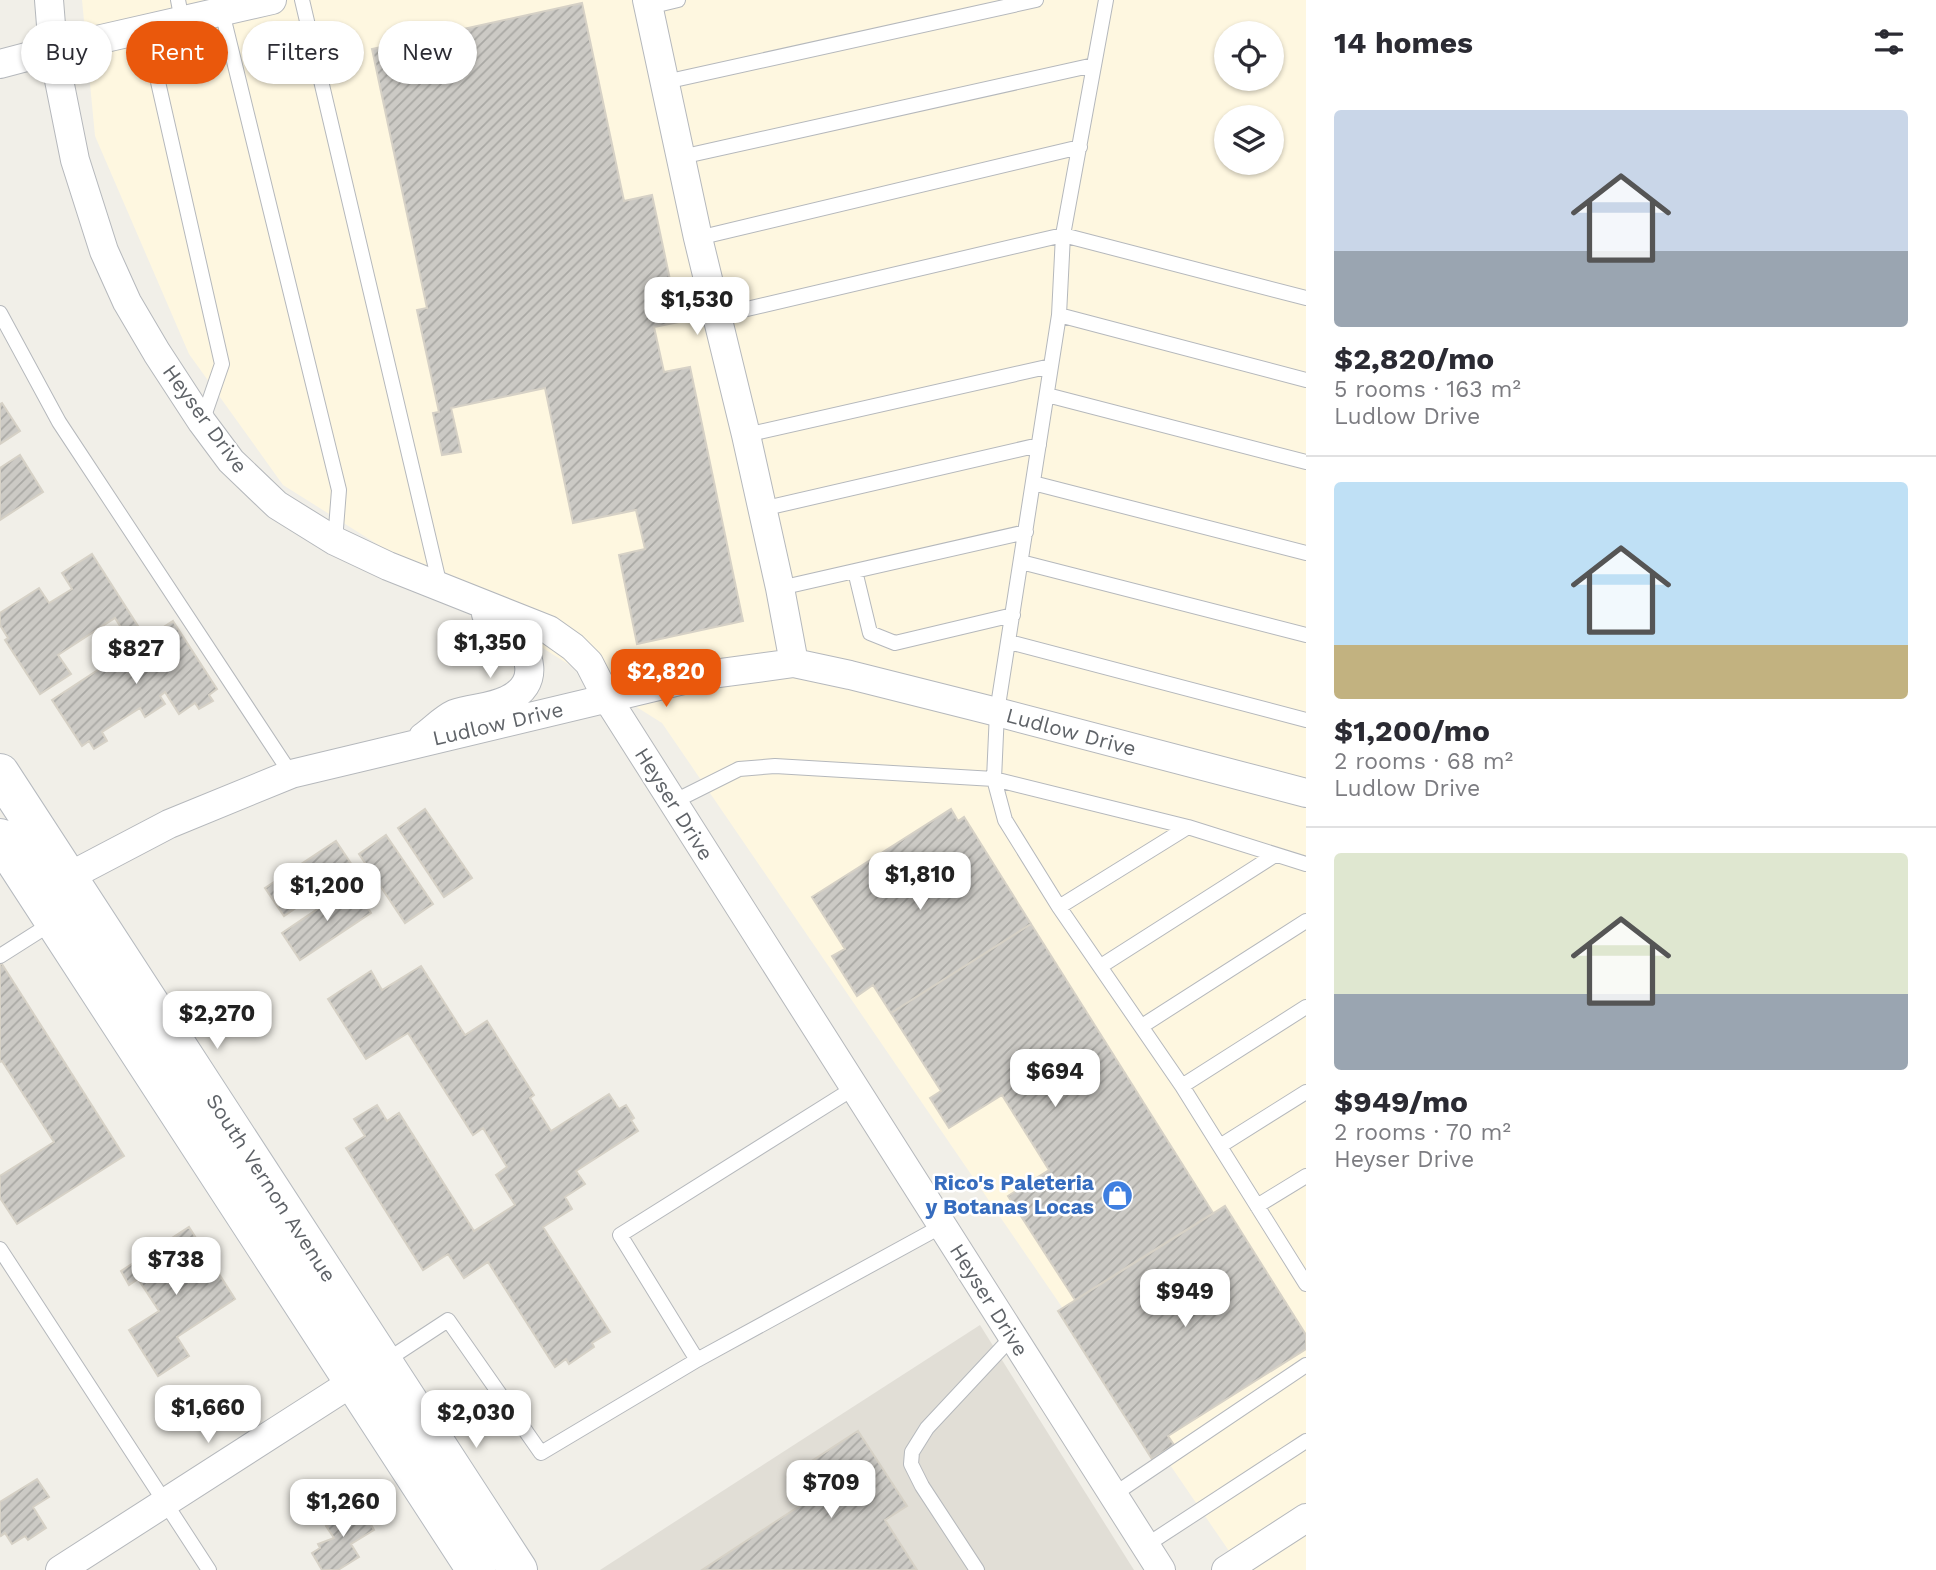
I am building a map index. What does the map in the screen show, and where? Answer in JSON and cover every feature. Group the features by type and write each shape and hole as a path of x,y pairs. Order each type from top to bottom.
{"main road":[{"name":"South Vernon Avenue","path":"0,773 64,903 369,1371 518,1570"},
{"name":"South Vernon Avenue","path":"0,838 64,903"},
{"name":"South Vernon Avenue","path":"369,1371 476,1570"}],"street":[{"name":"Heyser Drive","path":"49,0 51,21"},
{"path":"160,21 180,10 222,12 267,1"},
{"path":"648,3 698,238 780,587 794,663"},
{"path":"0,64 21,58"},
{"name":"Heyser Drive","path":"60,84 75,160 104,251 127,302 202,422 231,461 277,505 335,541 549,630 573,647 589,663 607,698 1161,1570"},
{"path":"413,744 453,715 505,701 520,692 529,679 530,665 522,647 509,631 449,590"},
{"name":"Ludlow Drive","path":"64,903 169,824 291,774 705,675 794,663 997,712 1306,793"},
{"path":"60,1570 369,1371"},
{"path":"1226,1570 1306,1518"}],"lane":[{"path":"302,0 449,590"},
{"path":"648,3 678,0"},
{"path":"665,82 1036,0"},
{"path":"1106,0 1063,235 1059,315 997,712 994,779 1005,820 1059,907 1182,1086 1257,1206 1302,1268 1306,1284"},
{"path":"222,12 339,490 335,541"},
{"path":"681,157 1094,65"},
{"path":"158,84 222,364 202,422"},
{"path":"698,238 1080,147"},
{"path":"717,316 1063,235 1306,298"},
{"path":"0,313 58,422 291,774"},
{"path":"1059,315 1306,380"},
{"path":"746,435 1051,366"},
{"path":"1046,395 1306,462"},
{"path":"762,509 1039,445"},
{"path":"1033,483 1306,553"},
{"path":"780,587 1026,532"},
{"path":"1021,562 1306,635"},
{"path":"855,571 870,633 895,643 1013,615"},
{"path":"1009,642 1306,720"},
{"path":"673,802 739,769 775,766 994,779 1188,827 1306,864"},
{"path":"1059,907 1188,827"},
{"path":"1101,966 1275,855"},
{"path":"0,956 64,903"},
{"path":"1142,1026 1306,921"},
{"path":"1182,1086 1306,1007"},
{"path":"697,1360 620,1235 854,1088"},
{"path":"1220,1146 1306,1092"},
{"path":"1257,1206 1306,1176"},
{"path":"369,1371 448,1320 541,1453 697,1360 942,1226"},
{"path":"0,1249 209,1570"},
{"path":"977,1570 922,1486 911,1464 912,1452 927,1427 1012,1336"},
{"path":"1113,1494 1306,1365"},
{"path":"1145,1545 1306,1441"}],"shaded area":[{"path":"82,0 1306,0 1306,1570 1242,1570 662,723 283,485 189,354 95,136 90,84 112,84 112,21 84,21"},
{"path":"980,1325 1134,1570 600,1570"}],"building":[{"path":"582,3 624,201 652,195 679,322 654,327 664,372 690,367 743,621 637,644 619,555 645,549 636,510 573,523 545,388 451,408 461,452 442,455 433,413 439,412 417,310 427,308 379,84 477,84 477,26"},
{"path":"378,48 378,77 372,49"},
{"path":"2,403 20,431 0,444 0,404"},
{"path":"20,455 43,492 0,520 0,468"},
{"path":"92,554 145,637 132,645 115,618 58,655 71,674 40,694 5,640 8,638 0,625 0,613 39,588 49,603 72,589 62,573"},
{"path":"173,621 217,689 209,695 213,701 199,709 195,703 179,714 165,692 160,696 165,704 145,717 140,708 102,732 107,741 94,749 89,741 82,746 52,700"},
{"path":"425,809 472,878 444,897 398,828"},
{"path":"951,809 958,821 964,817 1031,924 891,1013 873,985 857,996 832,956 845,949 812,897"},
{"path":"386,835 433,904 405,923 359,854"},
{"path":"336,841 354,868 284,916 265,888"},
{"path":"353,885 371,913 300,960 282,933"},
{"path":"1031,924 1213,1213 1075,1300 1008,1196 1049,1170 1002,1095 949,1128 930,1098 941,1091 891,1013"},
{"path":"0,961 124,1156 17,1224 0,1198 0,1176 54,1142 2,1061 0,1062"},
{"path":"421,966 465,1035 487,1021 534,1095 530,1098 551,1131 609,1094 619,1109 626,1105 634,1118 631,1120 638,1131 576,1171 585,1184 565,1197 572,1209 543,1227 610,1332 592,1343 594,1347 569,1364 566,1359 555,1367 488,1262 464,1278 448,1254 423,1270 346,1148 365,1136 354,1119 377,1105 387,1121 399,1113 474,1231 515,1205 496,1175 507,1167 483,1128 473,1135 408,1033 366,1059 328,999 371,971 382,990"},
{"path":"1225,1206 1306,1335 1306,1349 1168,1436 1174,1445 1152,1459 1058,1311"},
{"path":"189,1227 235,1299 177,1337 189,1356 158,1376 129,1330 159,1311 138,1279 129,1285 121,1271"},
{"path":"858,1431 907,1506 885,1520 917,1570 702,1570 804,1503 787,1477"},
{"path":"37,1479 49,1497 33,1507 46,1528 28,1540 25,1536 12,1544 5,1533 1,1536 0,1534 0,1502"},
{"path":"358,1502 374,1530 351,1544 359,1557 338,1570 322,1570 312,1553 320,1548 318,1544 334,1538 326,1526 338,1518 336,1514"}],"place":[{"name":"Rico's Paleteria y Botanas Locas","path":"1117,1195"}]}
